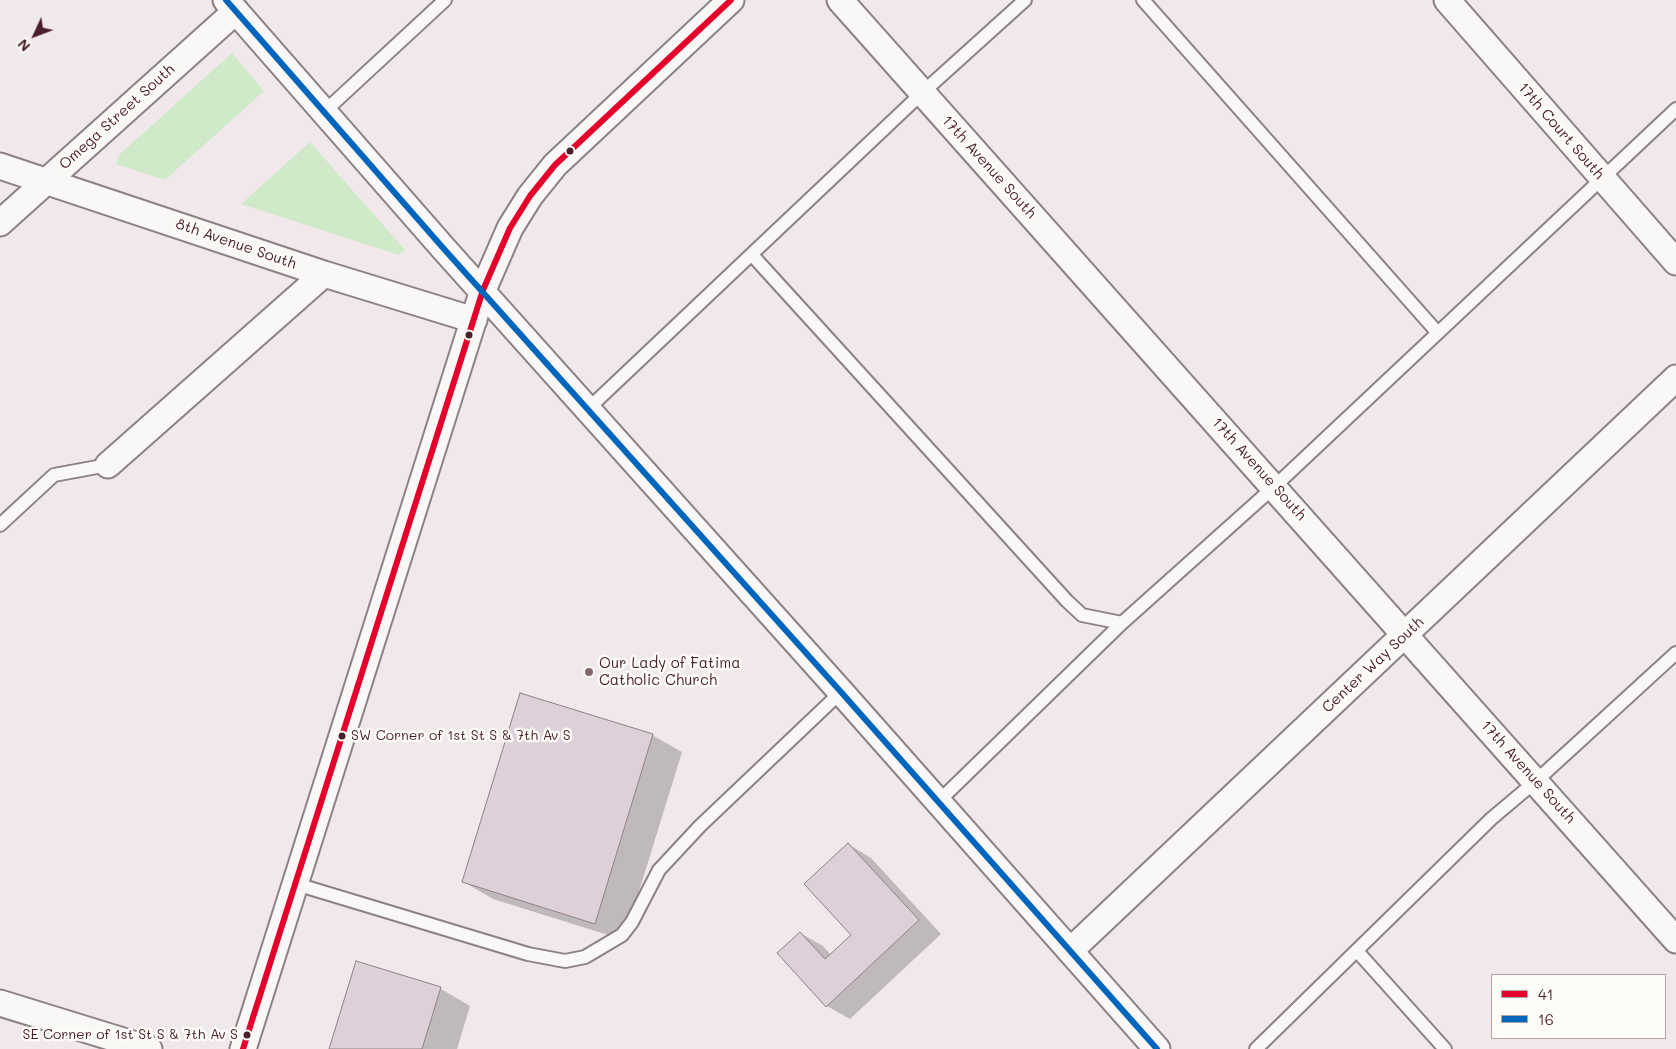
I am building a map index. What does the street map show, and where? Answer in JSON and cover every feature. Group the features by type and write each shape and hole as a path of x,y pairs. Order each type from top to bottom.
{"street":[{"path":"243,1049 483,290 510,228 530,196 555,165 731,0"},
{"name":"17th Avenue South","path":"840,0 1676,940"},
{"name":"17th Court South","path":"1447,0 1676,262"},
{"path":"231,6 1157,1049"},
{"name":"Omega Street South","path":"0,223 231,6"},
{"name":"8th Avenue South","path":"0,166 324,274 474,320"},
{"path":"108,465 324,274"},
{"name":"Center Way South","path":"1070,951 1676,378"},
{"path":"0,1003 149,1049"}],"lane":[{"path":"324,112 445,0"},
{"path":"588,409 752,256 922,93 1025,0"},
{"path":"1144,0 1437,332"},
{"path":"938,802 1122,623 1274,486 1676,109"},
{"path":"752,256 1067,601 1082,615 1122,623"},
{"path":"0,525 54,475 108,465"},
{"path":"1256,1049 1491,819 1536,781 1676,653"},
{"path":"296,884 528,954 565,961 586,957 622,935 632,922 659,870 700,826 842,692"},
{"path":"1357,951 1444,1049"}],"green space":[{"path":"232,53 264,91 165,180 116,164 119,155"},
{"path":"310,142 405,250 399,255 241,204"}],"building":[{"path":"520,693 653,734 595,924 462,882"},
{"path":"848,843 919,920 826,1007 777,953 800,932 825,959 851,935 804,884"},
{"path":"356,961 441,987 422,1049 329,1049"}],"transit line":[{"name":"16","path":"226,0 444,249 841,692 1157,1049"},
{"name":"41","path":"243,1049 483,290 510,228 530,196 555,165 731,0"}],"place":[{"name":"Our Lady of Fatima Catholic Church","path":"589,672"},
{"name":"SW Corner of 1st St S & 7th Av S","path":"342,736"},
{"name":"SE Corner of 1st St S & 7th Av S","path":"247,1035"}]}
